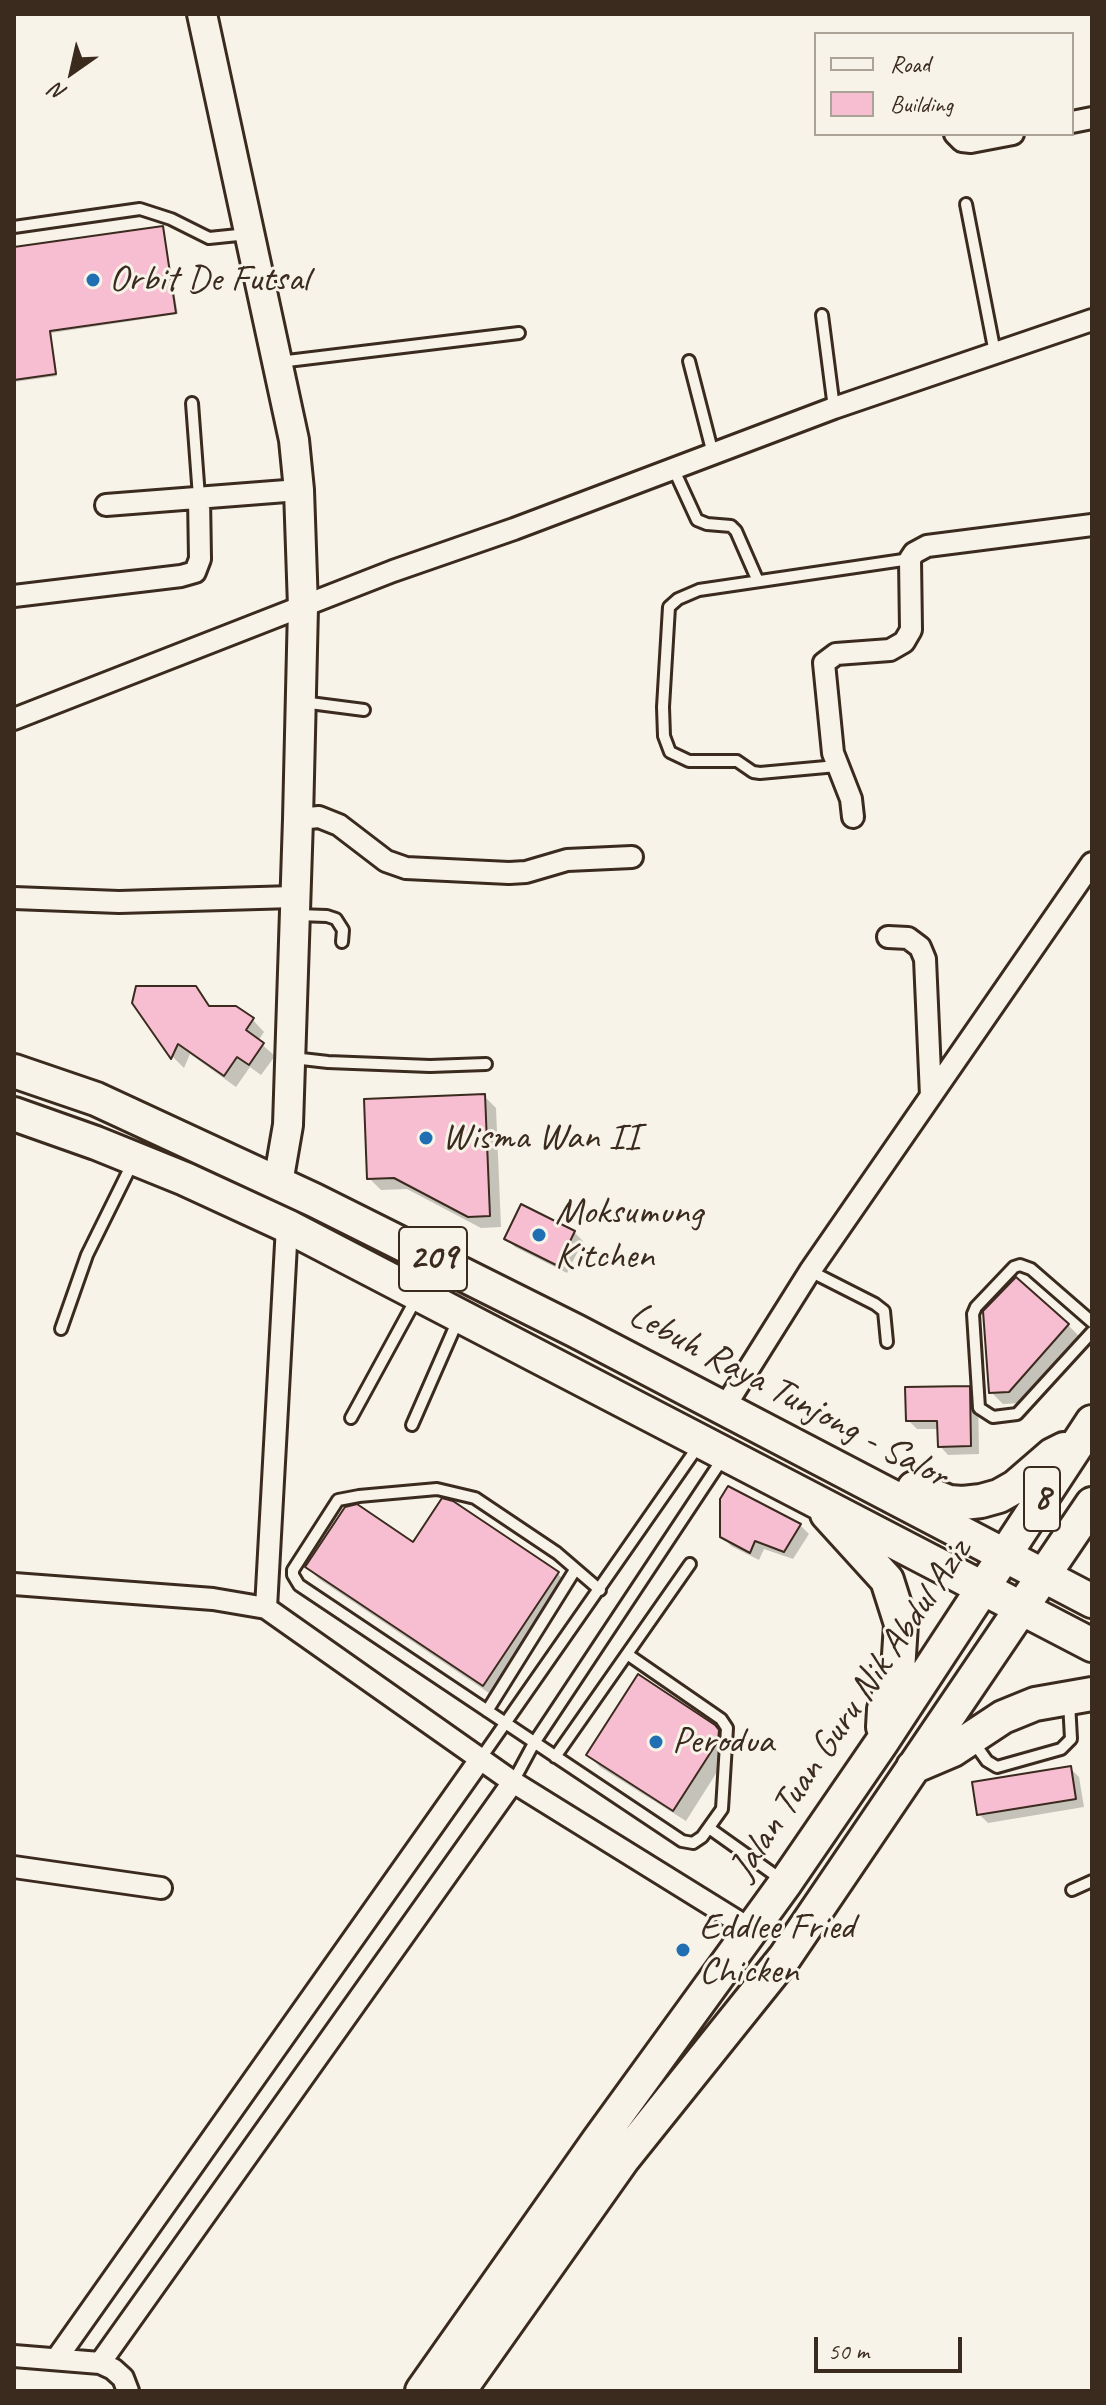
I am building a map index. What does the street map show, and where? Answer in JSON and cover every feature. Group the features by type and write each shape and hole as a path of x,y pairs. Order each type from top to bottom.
{"main road":[{"path":"202,14 294,440 299,490 303,607 298,819 288,1125 278,1183"},
{"name":"Lebuh Raya Tunjong - Salor","path":"14,1071 96,1099 278,1183 562,1324 1092,1601"},
{"name":"Lebuh Raya Tunjong - Salor","path":"14,1114 135,1159 287,1226 1092,1645"},
{"path":"842,1468 901,1483 949,1502 963,1503 999,1496 1027,1479 1052,1455 1085,1432"},
{"name":"Jalan Tuan Guru Nik Abdul Aziz","path":"422,2391 786,1882 882,1742 1085,1432"},
{"path":"816,1501 887,1580 901,1624 898,1671 884,1709 882,1742"},
{"name":"8","path":"459,2391 623,2159 785,1957 1092,1504"},
{"path":"913,1767 953,1750 1003,1717 1035,1704 1080,1695"}],"street":[{"path":"957,136 962,141 971,142 1002,136"},
{"path":"14,719 393,571 674,470 834,408 1092,320"},
{"path":"106,505 299,490"},
{"path":"14,596 195,572 200,559 199,497"},
{"path":"853,817 851,799 833,753 824,663 836,654 890,650 904,642 911,630 910,559 919,549 1092,525"},
{"path":"298,819 319,817 339,825 386,861 406,868 509,873 526,872 567,860 632,857"},
{"path":"724,1408 810,1271 1092,863"},
{"path":"14,898 293,906"},
{"path":"888,937 908,938 920,947 925,959 931,1096"},
{"path":"266,1608 287,1226"},
{"path":"14,1584 213,1599 266,1608 513,1782 750,1929"},
{"path":"57,2358 481,1758"},
{"path":"100,2363 513,1782"},
{"path":"14,1867 161,1888"},
{"path":"14,2356 100,2363 123,2378 128,2391"}],"lane":[{"path":"966,204 996,355"},
{"path":"14,227 140,209 162,215 209,238 250,234"},
{"path":"822,315 834,408"},
{"path":"277,362 519,333"},
{"path":"689,361 713,454"},
{"path":"192,403 199,497"},
{"path":"674,470 697,520 731,526 736,531 757,579"},
{"path":"837,766 760,773 737,761 689,761 677,757 666,746 663,707 669,607 678,599 699,590 757,579 910,559"},
{"path":"300,702 364,710"},
{"path":"293,906 336,919 343,930 342,942"},
{"path":"290,1057 328,1062 430,1066 486,1064"},
{"path":"61,1329 87,1255 135,1159"},
{"path":"1092,1322 1031,1269 1020,1265 1014,1267 973,1314 979,1408 982,1413 993,1417 1017,1414 1092,1332"},
{"path":"810,1271 884,1311 887,1342"},
{"path":"351,1418 419,1295"},
{"path":"412,1425 460,1316"},
{"path":"481,1758 600,1590 714,1448"},
{"path":"513,1782 714,1448"},
{"path":"600,1590 557,1553 475,1498 437,1489 338,1500 295,1564 293,1575 299,1585 534,1743 682,1841 693,1843 709,1828 723,1805 728,1733 725,1723 627,1654"},
{"path":"555,1757 690,1564"},
{"path":"487,1711 575,1570"},
{"path":"970,1738 987,1761 997,1767 1061,1749 1071,1739 1080,1695"},
{"path":"709,1828 786,1882"},
{"path":"1072,1890 1092,1881"}],"building":[{"name":"Orbit De Futsal","path":"163,226 176,313 50,331 56,374 14,380 14,247"},
{"path":"136,986 196,986 209,1006 236,1006 254,1018 246,1030 264,1043 249,1065 237,1057 224,1076 178,1044 171,1059 132,1003"},
{"name":"Wisma Wan II","path":"485,1094 490,1216 468,1217 394,1178 367,1179 364,1099"},
{"name":"Moksumung Kitchen","path":"521,1204 575,1231 558,1266 504,1239"},
{"path":"1016,1277 1069,1324 1009,1392 989,1393 983,1311"},
{"path":"970,1386 971,1446 938,1447 937,1421 906,1421 905,1387"},
{"path":"728,1486 801,1524 784,1552 755,1541 750,1553 720,1537 720,1499"},
{"path":"442,1498 453,1501 559,1572 483,1686 305,1567 345,1507 357,1504 413,1542"},
{"name":"Perodua","path":"638,1674 719,1730 718,1741 673,1811 586,1755"},
{"path":"1071,1766 1076,1799 977,1815 972,1782"}],"place":[{"name":"Orbit De Futsal","path":"93,280"},
{"name":"Wisma Wan II","path":"426,1138"},
{"name":"Moksumung Kitchen","path":"539,1235"},
{"name":"Perodua","path":"656,1742"},
{"name":"Eddlee Fried Chicken","path":"683,1950"}]}
